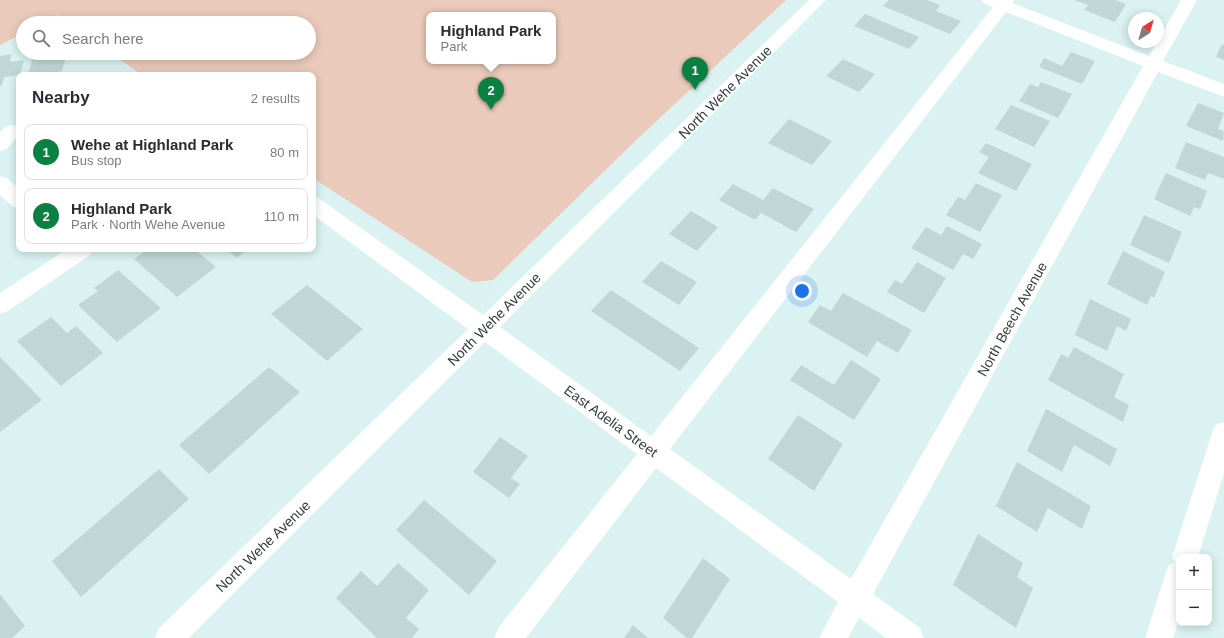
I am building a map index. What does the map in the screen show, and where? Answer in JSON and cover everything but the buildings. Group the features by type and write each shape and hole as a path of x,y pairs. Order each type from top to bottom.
{"street":[{"name":"North Wehe Avenue","path":"169,638 818,0"},
{"name":"North Beech Avenue","path":"833,638 1190,0"},
{"path":"508,638 654,452 1000,2 1224,91"},
{"path":"0,183 16,198"},
{"name":"East Adelia Street","path":"316,206 910,638"},
{"path":"0,304 75,252"},
{"path":"1186,554 1224,433"},
{"path":"1159,638 1176,584"}],"shaded area":[{"path":"0,0 786,0 631,145 493,280 472,282 316,180 316,72 138,72 121,60 316,60 316,16 16,16 16,37 0,45"}],"place":[{"name":"Wehe at Highland Park","path":"695,90"},
{"name":"Highland Park","path":"491,110"}]}
